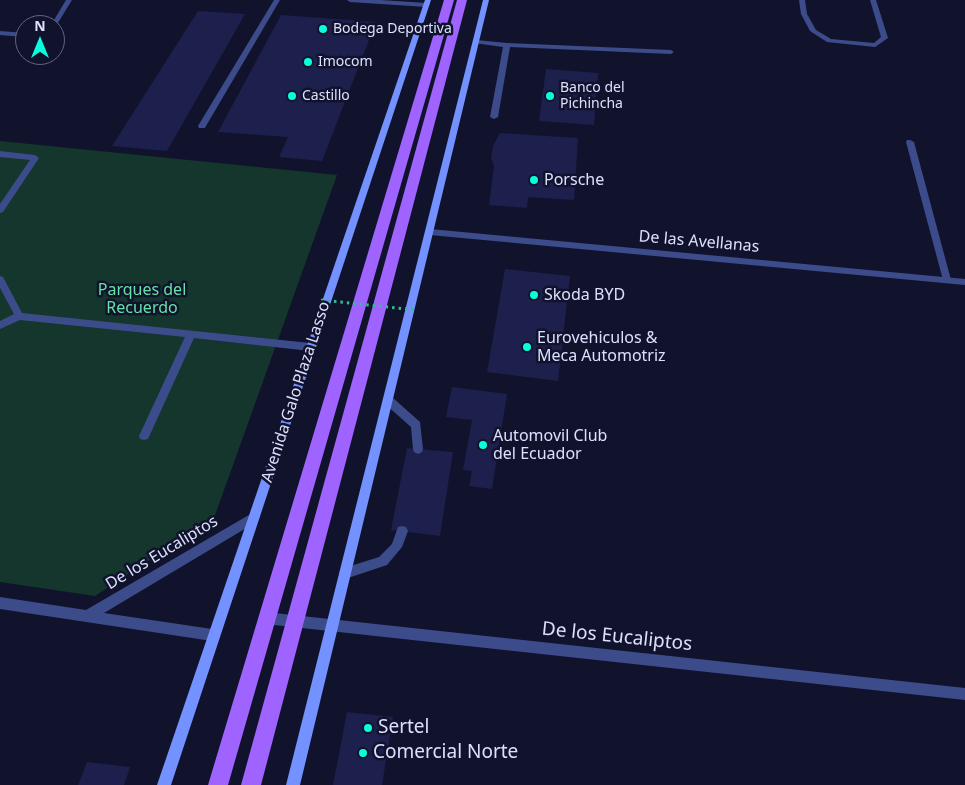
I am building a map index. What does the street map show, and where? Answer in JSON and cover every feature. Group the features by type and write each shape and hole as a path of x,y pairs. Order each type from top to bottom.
{"main road":[{"name":"Avenida Galo Plaza Lasso","path":"218,785 265,618 449,0"},
{"path":"251,785 462,0"},
{"path":"293,785 486,0"},
{"name":"Avenida Galo Plaza Lasso","path":"164,785 212,635 254,517 428,3"}],"street":[{"path":"60,15 69,0"},
{"path":"202,126 277,0"},
{"path":"350,0 428,3"},
{"path":"802,0 804,14 812,31 829,41 875,45 884,38 874,0"},
{"path":"0,33 15,34"},
{"path":"476,42 671,52"},
{"path":"494,117 507,45"},
{"path":"910,142 947,280"},
{"path":"0,154 35,158 0,210"},
{"name":"De las Avellanas","path":"430,232 965,282"},
{"path":"0,279 19,316"},
{"path":"0,325 19,316 310,348"},
{"path":"144,436 192,335"},
{"path":"388,400 416,425 418,430 418,449"},
{"name":"De los Eucaliptos","path":"86,617 254,517"},
{"path":"345,573 383,561 396,547 402,531"},
{"path":"0,603 212,635"},
{"name":"De los Eucaliptos","path":"265,618 965,694"}],"path":[{"path":"321,300 416,310"}],"green space":[{"name":"Parques del Recuerdo","path":"0,141 337,175 214,518 95,596 0,582"}],"building":[{"path":"198,11 245,14 167,151 112,146"},
{"path":"281,15 376,22 322,161 279,157 288,137 218,132"},
{"path":"546,69 598,73 594,125 539,121"},
{"name":"Porsche","path":"500,133 578,138 574,200 528,197 527,208 489,205 494,166 491,158 493,146"},
{"path":"505,269 570,276 558,381 487,372"},
{"name":"Automovil Club del Ecuador","path":"452,387 507,394 492,489 469,486 472,471 463,470 472,420 446,417"},
{"path":"407,448 453,452 440,536 391,530"},
{"path":"347,712 393,717 382,785 333,785"},
{"path":"87,762 130,767 124,785 78,785"}],"place":[{"name":"Bodega Deportiva","path":"323,29"},
{"name":"Imocom","path":"308,62"},
{"name":"Castillo","path":"292,96"},
{"name":"Banco del Pichincha","path":"550,96"},
{"name":"Porsche","path":"534,180"},
{"name":"Skoda BYD","path":"534,295"},
{"name":"Eurovehiculos & Meca Automotriz","path":"527,347"},
{"name":"Automovil Club del Ecuador","path":"483,445"},
{"name":"Sertel","path":"368,728"},
{"name":"Comercial Norte","path":"363,753"}]}
